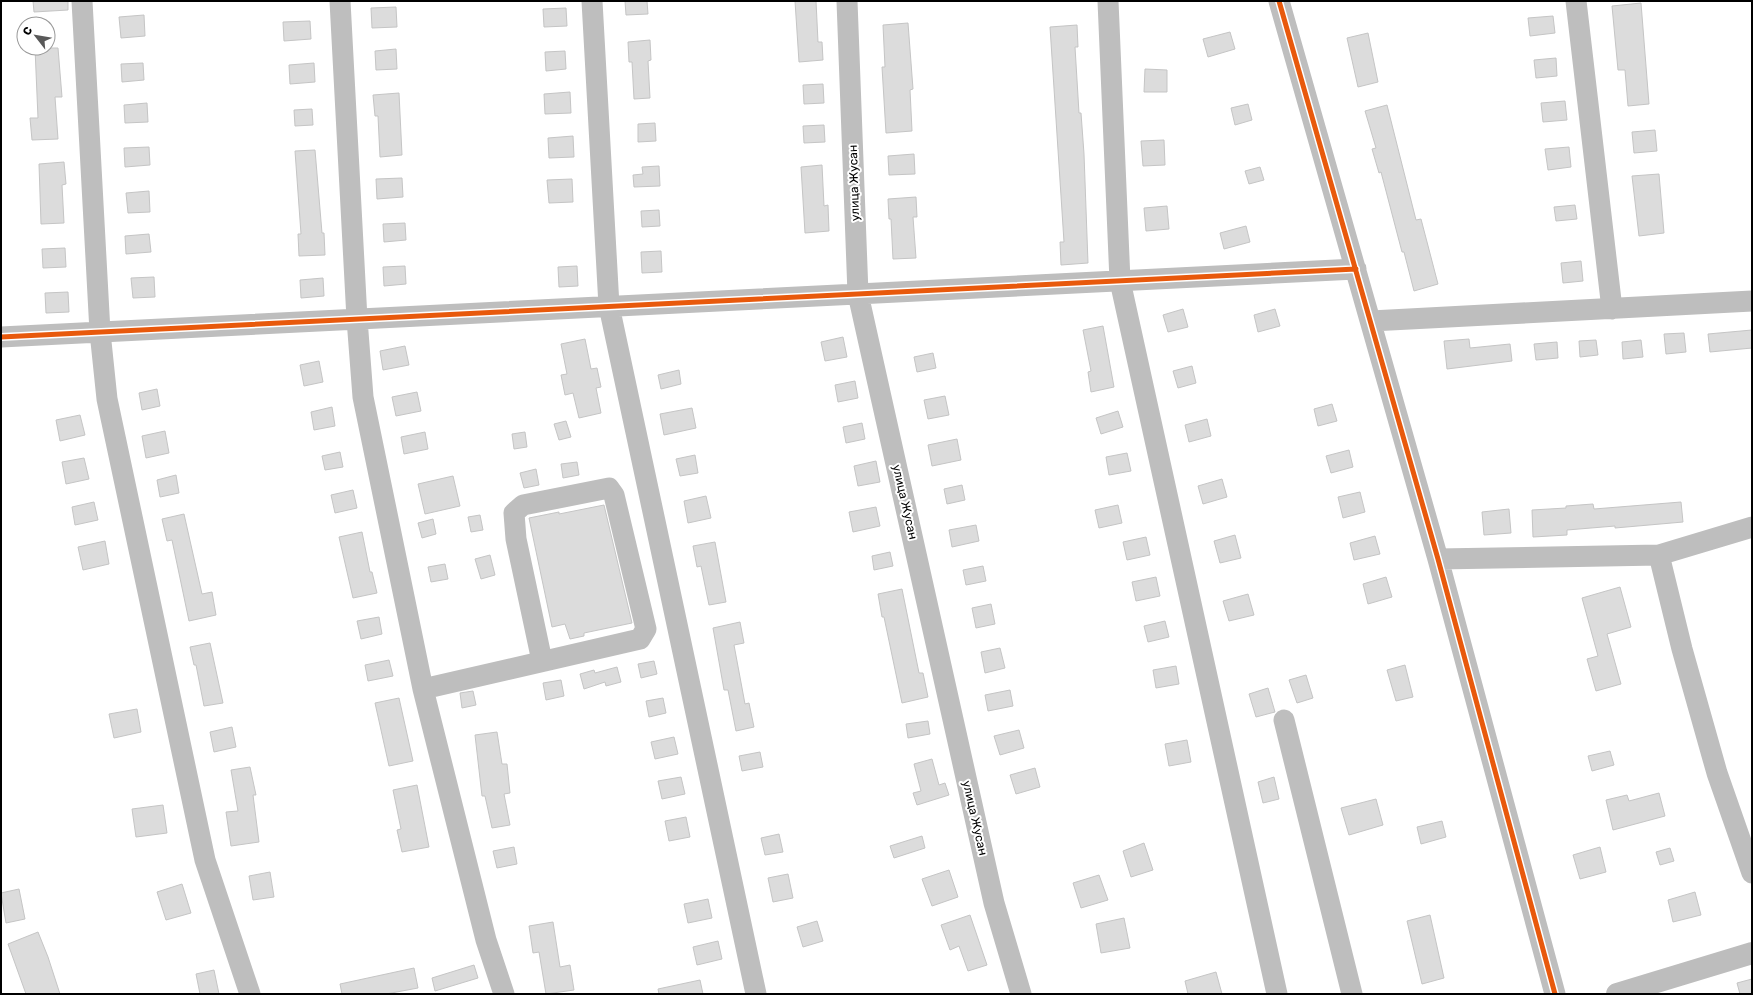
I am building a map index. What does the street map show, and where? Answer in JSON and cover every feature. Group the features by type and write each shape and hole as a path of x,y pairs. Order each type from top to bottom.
{"main road":[{"path":"1617,994 1752,953"}],"street":[{"path":"82,1 100,332 107,399 204,860 250,994"},
{"path":"340,1 357,319 363,396 423,689 486,940 504,994"},
{"path":"592,1 609,306 756,994"},
{"name":"улица Жусан","path":"847,1 858,294 993,895 1021,994"},
{"path":"1108,1 1120,281 1277,994"},
{"path":"1279,1 1438,559 1556,994"},
{"path":"1576,1 1612,309"},
{"path":"1,337 1356,269"},
{"path":"1371,321 1752,301"},
{"path":"423,689 640,639 646,629 614,494 609,488 523,505 514,513 516,539 542,661"},
{"path":"1438,559 1659,555 1752,527"},
{"path":"1659,555 1682,649 1717,773 1752,873"},
{"path":"1284,720 1352,994"}],"building":[{"path":"33,1 68,1 68,10 34,12"},
{"path":"625,1 647,1 648,14 626,15"},
{"path":"795,1 816,1 818,42 822,42 823,60 799,62"},
{"path":"1641,3 1649,104 1628,106 1625,70 1618,70 1612,6"},
{"path":"396,7 397,27 372,28 371,8"},
{"path":"566,8 567,26 544,27 543,9"},
{"path":"144,15 145,36 121,38 119,17"},
{"path":"1553,16 1555,33 1530,36 1528,18"},
{"path":"310,21 311,39 284,41 283,22"},
{"path":"908,23 913,89 910,90 912,131 886,133 882,67 885,67 883,25"},
{"path":"1077,25 1078,47 1075,47 1079,113 1081,113 1084,154 1088,263 1061,265 1060,242 1064,242 1050,27"},
{"path":"1230,32 1235,49 1208,57 1203,39"},
{"path":"1368,33 1378,82 1358,87 1347,38"},
{"path":"650,40 651,60 648,61 650,98 634,99 632,62 629,62 628,42"},
{"path":"56,48 58,48 62,97 55,97 58,139 32,140 30,118 38,118 35,56 56,56"},
{"path":"396,49 397,69 376,70 375,51"},
{"path":"565,51 566,69 546,71 545,52"},
{"path":"1556,58 1557,76 1536,78 1534,60"},
{"path":"143,63 144,80 122,82 121,64"},
{"path":"314,63 315,82 290,84 289,65"},
{"path":"1145,69 1167,70 1167,92 1144,92"},
{"path":"823,84 824,103 804,104 803,85"},
{"path":"570,92 571,113 545,114 544,94"},
{"path":"399,93 402,155 380,157 378,116 375,116 373,95"},
{"path":"1565,101 1567,120 1543,122 1541,103"},
{"path":"147,103 148,122 125,123 124,105"},
{"path":"1248,104 1252,120 1235,125 1231,108"},
{"path":"1387,105 1416,220 1421,219 1438,284 1414,291 1381,172 1379,173 1372,149 1376,148 1365,111"},
{"path":"312,109 313,125 295,126 294,110"},
{"path":"655,123 656,141 638,142 638,124"},
{"path":"824,125 825,142 804,143 803,126"},
{"path":"1655,130 1657,151 1634,153 1632,132"},
{"path":"573,136 574,157 549,158 548,138"},
{"path":"1164,140 1165,165 1143,166 1141,141"},
{"path":"149,147 150,165 125,167 124,148"},
{"path":"1569,147 1571,167 1548,170 1545,149"},
{"path":"315,150 325,255 299,256 298,234 301,234 295,151"},
{"path":"914,154 915,174 889,175 888,156"},
{"path":"64,162 66,184 62,185 64,223 41,224 39,164"},
{"path":"822,165 824,206 828,205 829,231 805,233 801,167"},
{"path":"659,166 660,186 634,187 633,175 643,174 642,167"},
{"path":"1260,167 1264,180 1249,184 1245,171"},
{"path":"1659,174 1664,233 1639,236 1632,176"},
{"path":"402,178 403,197 377,199 376,179"},
{"path":"572,179 573,202 549,203 547,180"},
{"path":"149,191 150,212 128,213 126,193"},
{"path":"916,197 917,217 913,217 916,258 893,259 891,219 889,219 888,199"},
{"path":"1575,205 1577,219 1556,221 1554,207"},
{"path":"1167,206 1169,229 1146,231 1144,208"},
{"path":"659,210 660,226 642,227 641,211"},
{"path":"405,223 406,240 384,242 383,224"},
{"path":"1246,226 1250,242 1224,249 1220,233"},
{"path":"149,234 151,252 126,254 125,236"},
{"path":"65,248 66,267 43,268 42,249"},
{"path":"661,251 662,272 642,273 641,252"},
{"path":"1581,261 1583,281 1563,283 1561,263"},
{"path":"405,266 406,284 384,286 383,267"},
{"path":"577,266 578,286 559,287 558,267"},
{"path":"154,277 155,297 133,298 131,278"},
{"path":"323,278 324,296 301,298 300,280"},
{"path":"68,292 69,312 46,313 45,293"},
{"path":"1183,309 1188,327 1168,332 1163,315"},
{"path":"1275,309 1280,326 1258,332 1254,315"},
{"path":"1103,326 1114,387 1091,392 1088,372 1091,371 1083,330"},
{"path":"1752,330 1752,348 1710,352 1708,334"},
{"path":"1684,333 1686,352 1666,354 1664,334"},
{"path":"843,337 847,357 825,361 821,342"},
{"path":"585,339 591,369 597,368 601,387 596,388 601,413 579,418 573,393 565,395 561,375 567,374 561,344"},
{"path":"1469,339 1470,348 1510,344 1512,361 1447,369 1444,341"},
{"path":"1596,340 1598,355 1580,357 1579,341"},
{"path":"1641,340 1643,357 1623,359 1622,342"},
{"path":"1557,342 1558,358 1536,360 1534,344"},
{"path":"405,346 409,365 383,370 380,351"},
{"path":"933,353 936,368 917,372 914,357"},
{"path":"319,361 323,382 304,386 300,365"},
{"path":"1192,366 1196,383 1178,388 1173,371"},
{"path":"679,370 681,384 661,389 658,375"},
{"path":"855,381 858,398 838,402 835,385"},
{"path":"157,389 160,406 142,410 139,393"},
{"path":"417,392 421,411 396,416 392,397"},
{"path":"945,396 949,415 928,419 924,400"},
{"path":"1332,404 1337,421 1318,426 1314,409"},
{"path":"332,407 335,426 314,430 311,412"},
{"path":"692,408 696,428 664,435 660,414"},
{"path":"1118,411 1123,427 1101,434 1096,418"},
{"path":"80,415 85,435 60,441 56,420"},
{"path":"1207,419 1211,436 1189,442 1185,425"},
{"path":"566,421 571,437 559,440 554,424"},
{"path":"862,423 865,439 846,443 843,427"},
{"path":"165,431 169,453 146,458 142,436"},
{"path":"425,432 428,449 404,454 401,437"},
{"path":"525,432 527,447 514,449 512,434"},
{"path":"957,439 961,460 932,466 928,445"},
{"path":"1349,450 1353,467 1331,473 1326,456"},
{"path":"340,452 343,467 325,470 322,456"},
{"path":"1127,453 1131,471 1109,475 1106,457"},
{"path":"695,455 698,473 680,476 676,459"},
{"path":"84,458 89,479 66,484 62,462"},
{"path":"876,461 880,482 858,486 854,466"},
{"path":"577,462 579,475 563,478 561,464"},
{"path":"536,469 539,485 524,488 520,473"},
{"path":"176,475 179,493 160,497 157,480"},
{"path":"453,476 460,506 425,514 418,484"},
{"path":"1222,479 1227,497 1203,504 1198,486"},
{"path":"962,485 965,500 947,504 944,489"},
{"path":"353,490 357,508 335,513 331,495"},
{"path":"1360,492 1365,512 1343,518 1338,497"},
{"path":"706,496 711,518 688,523 684,501"},
{"path":"94,502 98,520 75,525 72,507"},
{"path":"1681,502 1683,522 1615,528 1615,526 1567,530 1567,535 1533,537 1532,510 1566,508 1566,506 1593,504 1594,509"},
{"path":"604,505 632,623 584,633 584,636 570,639 565,624 552,627 529,518"},
{"path":"1118,505 1122,523 1099,528 1095,510"},
{"path":"876,507 880,526 853,532 849,512"},
{"path":"1509,509 1511,533 1484,535 1482,512"},
{"path":"184,514 202,594 212,592 216,615 189,621 172,540 167,541 162,519"},
{"path":"480,515 483,530 471,532 468,517"},
{"path":"433,519 436,534 422,538 418,523"},
{"path":"976,525 979,541 952,547 949,530"},
{"path":"362,532 370,572 372,572 377,593 353,598 339,537"},
{"path":"1235,535 1241,558 1220,563 1214,541"},
{"path":"1375,536 1380,554 1354,560 1350,543"},
{"path":"1146,537 1150,555 1127,560 1123,542"},
{"path":"105,541 109,564 83,570 78,547"},
{"path":"715,542 726,602 709,605 701,566 697,567 693,546"},
{"path":"890,552 893,566 874,570 872,556"},
{"path":"490,555 495,575 481,579 475,559"},
{"path":"445,564 448,579 431,582 428,567"},
{"path":"983,566 986,581 966,585 963,570"},
{"path":"1156,577 1160,596 1136,601 1132,582"},
{"path":"1386,577 1392,597 1368,604 1363,584"},
{"path":"1620,587 1631,627 1607,634 1621,684 1596,691 1587,659 1598,656 1582,598"},
{"path":"902,589 919,673 923,673 928,697 902,703 878,594"},
{"path":"1248,594 1254,615 1229,621 1223,601"},
{"path":"991,604 995,624 976,628 972,608"},
{"path":"379,617 382,634 361,639 357,621"},
{"path":"1165,621 1169,637 1148,642 1144,626"},
{"path":"740,622 744,643 734,645 745,704 749,703 754,727 736,731 728,690 724,690 713,628"},
{"path":"210,643 223,703 204,706 196,665 194,665 190,647"},
{"path":"1000,648 1005,668 985,673 981,652"},
{"path":"389,660 393,676 368,681 365,665"},
{"path":"654,661 657,674 641,678 638,664"},
{"path":"1405,665 1413,697 1396,701 1387,670"},
{"path":"1176,666 1179,684 1156,688 1153,670"},
{"path":"617,667 621,682 606,686 605,682 584,689 580,674 594,670 595,673"},
{"path":"1306,675 1313,698 1297,703 1289,680"},
{"path":"561,680 564,696 546,700 543,683"},
{"path":"1268,688 1275,712 1256,717 1249,694"},
{"path":"1010,690 1013,706 988,711 985,695"},
{"path":"473,691 476,705 462,708 460,693"},
{"path":"399,698 413,761 389,766 375,703"},
{"path":"663,698 666,713 649,717 646,701"},
{"path":"137,709 141,732 114,738 109,714"},
{"path":"928,721 930,734 908,738 906,724"},
{"path":"232,727 236,747 214,752 210,732"},
{"path":"1019,730 1024,748 1000,755 994,736"},
{"path":"497,732 502,764 507,764 510,793 504,794 510,825 492,828 485,796 482,796 475,735"},
{"path":"674,737 678,754 655,759 651,742"},
{"path":"1187,740 1191,762 1169,766 1165,744"},
{"path":"1610,751 1614,765 1592,771 1588,756"},
{"path":"760,752 763,767 742,771 739,756"},
{"path":"932,759 939,785 945,783 949,795 917,805 913,793 921,791 914,764"},
{"path":"250,767 256,795 253,795 259,842 231,846 226,812 238,811 231,770"},
{"path":"1035,768 1040,787 1016,794 1010,775"},
{"path":"681,777 685,794 662,799 658,781"},
{"path":"1274,777 1279,799 1263,803 1258,782"},
{"path":"417,785 429,847 402,852 397,830 401,829 393,790"},
{"path":"1659,793 1665,816 1613,830 1606,800 1627,795 1629,801"},
{"path":"1376,799 1383,825 1349,835 1341,808"},
{"path":"163,805 167,833 136,837 132,809"},
{"path":"686,817 690,837 669,841 665,821"},
{"path":"1442,821 1446,837 1421,844 1417,827"},
{"path":"779,834 783,852 765,855 761,838"},
{"path":"922,836 925,848 894,858 890,846"},
{"path":"1144,843 1153,870 1131,877 1123,851"},
{"path":"514,847 517,864 497,868 493,851"},
{"path":"1600,847 1606,872 1580,879 1573,855"},
{"path":"1670,848 1674,861 1660,865 1656,852"},
{"path":"949,870 958,897 932,906 922,879"},
{"path":"270,872 274,897 253,900 249,876"},
{"path":"788,874 793,898 773,902 768,878"},
{"path":"1099,875 1108,900 1081,908 1073,883"},
{"path":"182,884 191,913 166,920 157,892"},
{"path":"19,889 25,919 6,923 1,893"},
{"path":"1695,892 1701,915 1673,922 1668,900"},
{"path":"708,899 712,918 688,923 684,904"},
{"path":"970,915 987,965 968,971 959,946 950,950 941,925"},
{"path":"1430,915 1444,978 1422,984 1407,921"},
{"path":"1124,918 1130,948 1101,953 1096,924"},
{"path":"817,921 823,941 803,947 797,927"},
{"path":"553,922 560,967 570,965 574,990 546,994 539,952 533,953 529,926"},
{"path":"38,932 60,994 26,994 8,944"},
{"path":"718,941 722,959 697,965 693,947"},
{"path":"474,965 478,978 435,991 432,978"},
{"path":"414,968 418,988 386,994 342,994 340,984"},
{"path":"214,970 219,994 200,994 196,974"},
{"path":"1216,972 1222,994 1188,994 1185,981"},
{"path":"1752,979 1752,994 1740,994 1737,983"},
{"path":"700,980 703,994 659,994 658,989"}],"cycle path":[{"path":"1279,1 1438,559 1555,994"},
{"path":"1,337 1356,269"}]}
